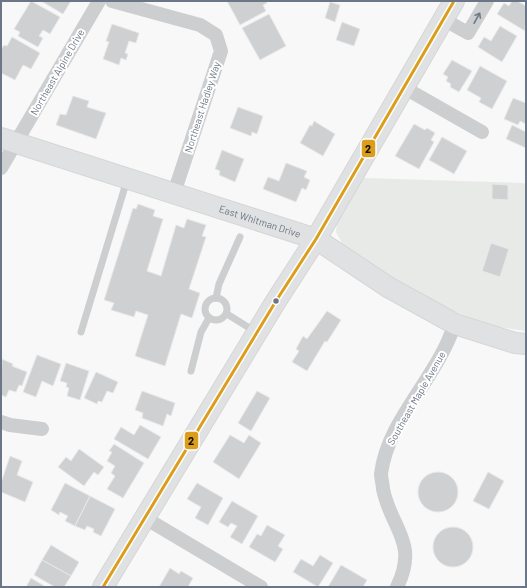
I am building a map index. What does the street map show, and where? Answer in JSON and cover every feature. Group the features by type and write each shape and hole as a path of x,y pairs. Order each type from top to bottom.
{"main road":[{"path":"104,587 257,332 316,239 454,1"},
{"name":"East Whitman Drive","path":"8,140 316,239 388,286 455,324 515,343 526,344"}],"street":[{"name":"Northeast Hadley Way","path":"98,3 112,1 200,25 216,35 221,51 174,193"},
{"path":"443,19 468,34 486,1"},
{"name":"Northeast Alpine Drive","path":"1,168 8,140 98,3"},
{"path":"403,87 482,132"},
{"name":"Southeast Maple Avenue","path":"397,587 406,563 404,539 385,499 381,476 386,451 396,430 442,354 455,324"},
{"path":"1,422 10,425 42,429"},
{"path":"145,518 261,587"}],"lane":[{"path":"81,332 127,178"},
{"path":"216,298 219,284 240,237"},
{"path":"211,299 220,299 227,304 227,314 222,320 218,321 209,318 205,310 206,306 211,299"},
{"path":"227,314 257,332"},
{"path":"191,371 201,332 209,318"}],"shaded area":[{"path":"362,178 523,183 526,185 526,331 491,326 449,309 389,275 343,245 336,232 338,215"}],"building":[{"path":"31,1 60,17 50,34 43,30 39,36 43,38 38,47 18,36 20,32 14,29"},
{"path":"41,1 71,1 63,14"},
{"path":"227,1 266,1 267,3 263,5 266,11 240,25"},
{"path":"512,1 517,1 526,6 525,31 497,14 504,3 509,6"},
{"path":"330,2 340,5 335,22 325,18"},
{"path":"269,14 286,46 260,60 242,28"},
{"path":"342,22 360,29 354,46 336,40"},
{"path":"112,24 139,33 136,43 129,41 125,53 128,54 126,60 121,58 119,65 103,59 109,42 106,41"},
{"path":"500,26 517,36 502,62 478,47 484,37 491,41"},
{"path":"12,37 40,53 31,69 23,65 15,80 1,73 1,50 4,45 7,46"},
{"path":"452,60 472,71 459,92 450,87 451,84 446,81 448,77 443,74"},
{"path":"480,66 507,81 492,109 479,102 481,98 467,90"},
{"path":"73,96 89,101 87,107 106,113 96,139 56,125 60,114 66,115"},
{"path":"513,98 526,103 526,124 520,121 518,125 504,119"},
{"path":"238,107 263,116 257,134 252,132 251,136 230,128"},
{"path":"314,121 335,134 323,156 300,143 310,125 312,126"},
{"path":"414,124 425,130 427,128 435,133 431,140 434,142 419,169 395,156"},
{"path":"512,125 526,132 526,148 506,139"},
{"path":"442,137 467,151 454,174 429,160"},
{"path":"222,150 244,159 235,182 219,175 220,171 215,169"},
{"path":"286,163 307,171 304,177 310,180 306,190 302,188 296,202 263,189 268,177 279,181"},
{"path":"492,184 508,185 508,200 492,199"},
{"path":"138,204 155,210 153,216 163,219 147,271 161,276 176,225 184,228 187,219 206,225 202,236 206,237 189,289 200,293 192,318 181,314 165,366 135,356 148,315 136,311 134,317 111,310 114,303 104,300 133,208 136,209"},
{"path":"491,243 509,249 500,277 482,271"},
{"path":"327,311 341,320 327,342 325,341 307,371 292,362 299,351 296,349 303,336 307,339"},
{"path":"37,355 61,364 53,386 42,381 36,397 23,392"},
{"path":"2,359 13,364 12,366 27,372 22,386 19,385 16,392 9,390 6,397 1,395"},
{"path":"66,363 89,371 80,400 67,396 69,388 66,387 67,383 60,381"},
{"path":"96,372 118,382 113,393 107,391 102,402 98,401 97,404 84,398"},
{"path":"142,391 175,403 171,416 167,414 163,426 142,418 143,413 135,410"},
{"path":"257,391 270,398 251,431 238,423"},
{"path":"140,425 161,437 148,459 114,439 121,427 134,435"},
{"path":"230,435 244,443 249,435 261,443 239,479 213,462"},
{"path":"114,444 144,463 123,498 107,489 115,476 111,473 115,466 107,461 112,452 109,451"},
{"path":"79,449 104,467 98,475 94,472 84,486 58,467 66,457 71,461"},
{"path":"10,456 22,461 17,475 33,482 25,502 1,492 1,483"},
{"path":"438,472 446,474 452,478 456,484 458,492 456,500 452,506 446,510 438,512 430,510 424,506 420,500 418,492 420,484 424,478 430,474"},
{"path":"488,472 504,481 489,509 473,501"},
{"path":"65,483 90,496 75,526 65,521 68,516 60,512 59,515 51,510"},
{"path":"197,483 223,498 208,525 195,518 201,507 187,499"},
{"path":"90,496 115,509 101,536 93,532 94,529 87,526 85,530 75,526"},
{"path":"232,501 258,516 242,544 230,537 237,526 231,523 228,527 219,522"},
{"path":"267,525 285,535 278,546 283,549 275,562 249,547 257,534 261,536"},
{"path":"453,527 461,529 467,533 471,539 473,547 471,555 467,561 461,565 453,567 445,565 439,561 435,555 433,547 435,539 439,533 445,529"},
{"path":"51,545 79,562 71,576 42,560"},
{"path":"320,555 333,563 318,587 293,572 301,559 313,566"},
{"path":"42,560 71,576 64,587 55,587 34,575"},
{"path":"341,565 367,580 363,587 328,587"},
{"path":"170,568 179,574 181,571 193,578 188,587 159,587"},
{"path":"31,578 46,587 26,587"}],"transit line":[{"name":"2","path":"103,587 276,301 316,239 454,1"}]}
